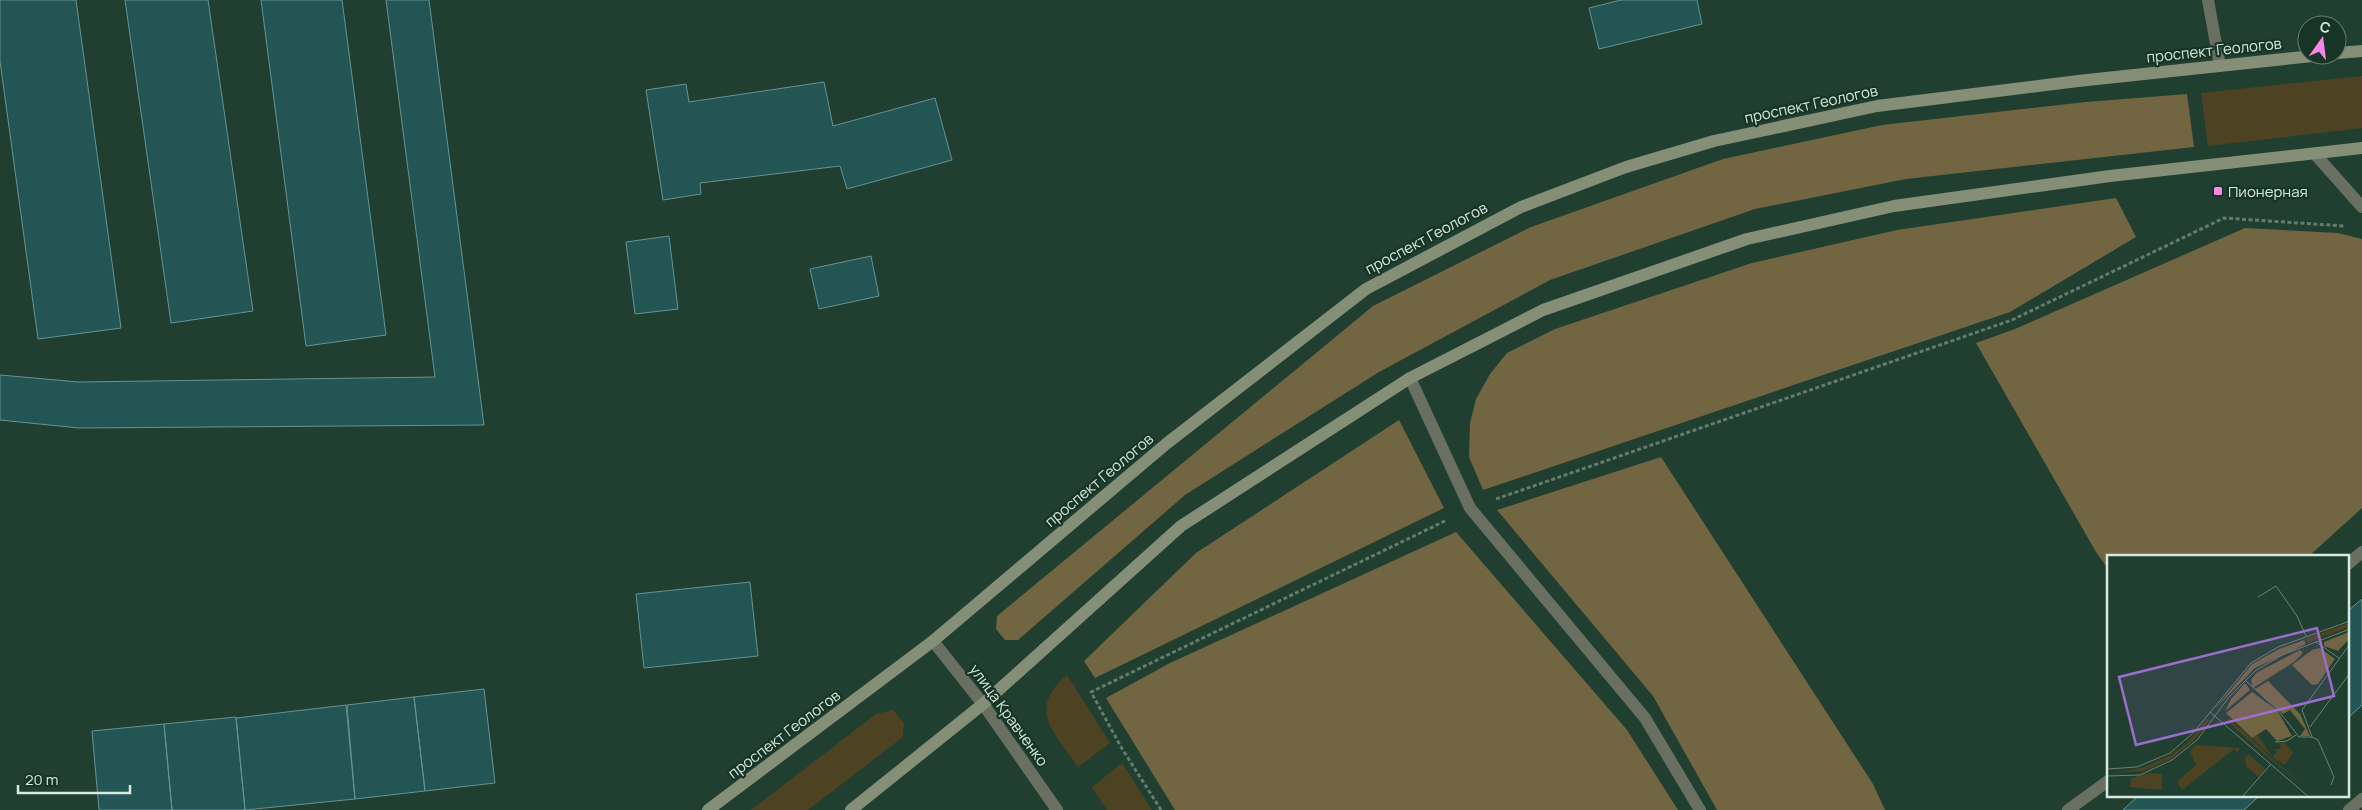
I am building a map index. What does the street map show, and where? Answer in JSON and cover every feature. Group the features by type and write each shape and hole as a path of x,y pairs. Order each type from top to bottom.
{"main road":[{"path":"2347,52 2362,51"},
{"name":"проспект Геологов","path":"708,810 933,642 1166,444 1366,288 1521,207 1626,167 1705,144 1877,106 2297,58"},
{"path":"851,810 983,704 1181,526 1410,378 1543,310 1747,239 1894,206 2110,176 2362,148"}],"street":[{"path":"2208,0 2220,66"},
{"path":"2315,154 2362,207"},
{"path":"1410,378 1470,508 1644,718 1700,810"},
{"path":"2350,562 2362,552"},
{"name":"улица Кравченко","path":"933,642 983,704 1057,810"},
{"path":"2068,810 2107,782"},
{"path":"2349,810 2362,799"}],"path":[{"path":"1161,810 1121,747 1091,692 1470,508 2012,320 2224,218 2352,226"}],"shaded area":[{"path":"2362,76 2362,128 2208,146 2201,93"},
{"path":"2187,94 2194,147 1906,179 1755,209 1550,280 1379,372 1185,495 1018,640 1005,640 996,629 997,616 1373,306 1531,227 1723,159 1882,125 2086,102"},
{"path":"2116,198 2136,237 2010,312 1483,490 1469,457 1470,423 1476,399 1490,374 1507,353 1555,329 1752,263 1897,230"},
{"path":"2245,228 2338,233 2362,239 2362,508 2310,555 2107,555 2107,568 2096,552 1976,343 2015,329"},
{"path":"1399,420 1444,508 1095,678 1084,661 1196,553"},
{"path":"1661,457 1873,784 1885,810 1717,810 1653,696 1497,510"},
{"path":"1456,532 1627,730 1678,810 1175,810 1106,698 1170,663"},
{"path":"1067,675 1110,743 1078,767 1054,732 1048,721 1046,710 1048,699 1055,687"},
{"path":"893,710 904,723 903,737 808,810 751,810 876,714"},
{"path":"1122,763 1152,810 1107,810 1092,787"}],"building":[{"path":"0,0 76,0 121,328 38,339 0,61"},
{"path":"125,0 208,0 253,311 171,323"},
{"path":"261,0 342,0 386,335 306,346"},
{"path":"386,0 429,0 484,425 79,428 0,420 0,375 79,382 435,377"},
{"path":"1621,0 1697,0 1702,24 1599,49 1589,8"},
{"path":"824,82 833,126 935,98 952,160 847,189 840,166 700,183 701,194 663,200 646,90 686,84 689,102"},
{"path":"669,236 678,309 635,314 626,242"},
{"path":"871,256 879,296 819,309 810,269"},
{"path":"750,582 758,656 644,668 636,594"},
{"path":"2362,599 2362,705 2350,716 2350,609"},
{"path":"484,689 495,783 425,791 414,697"},
{"path":"414,697 425,791 355,799 347,705"},
{"path":"346,705 355,799 245,810 236,718"},
{"path":"236,717 245,810 172,810 164,724"},
{"path":"164,724 172,810 99,810 92,731"},
{"path":"2136,798 2257,798 2244,810 2123,810"}],"place":[{"name":"Пионерная","path":"2218,191"}]}
